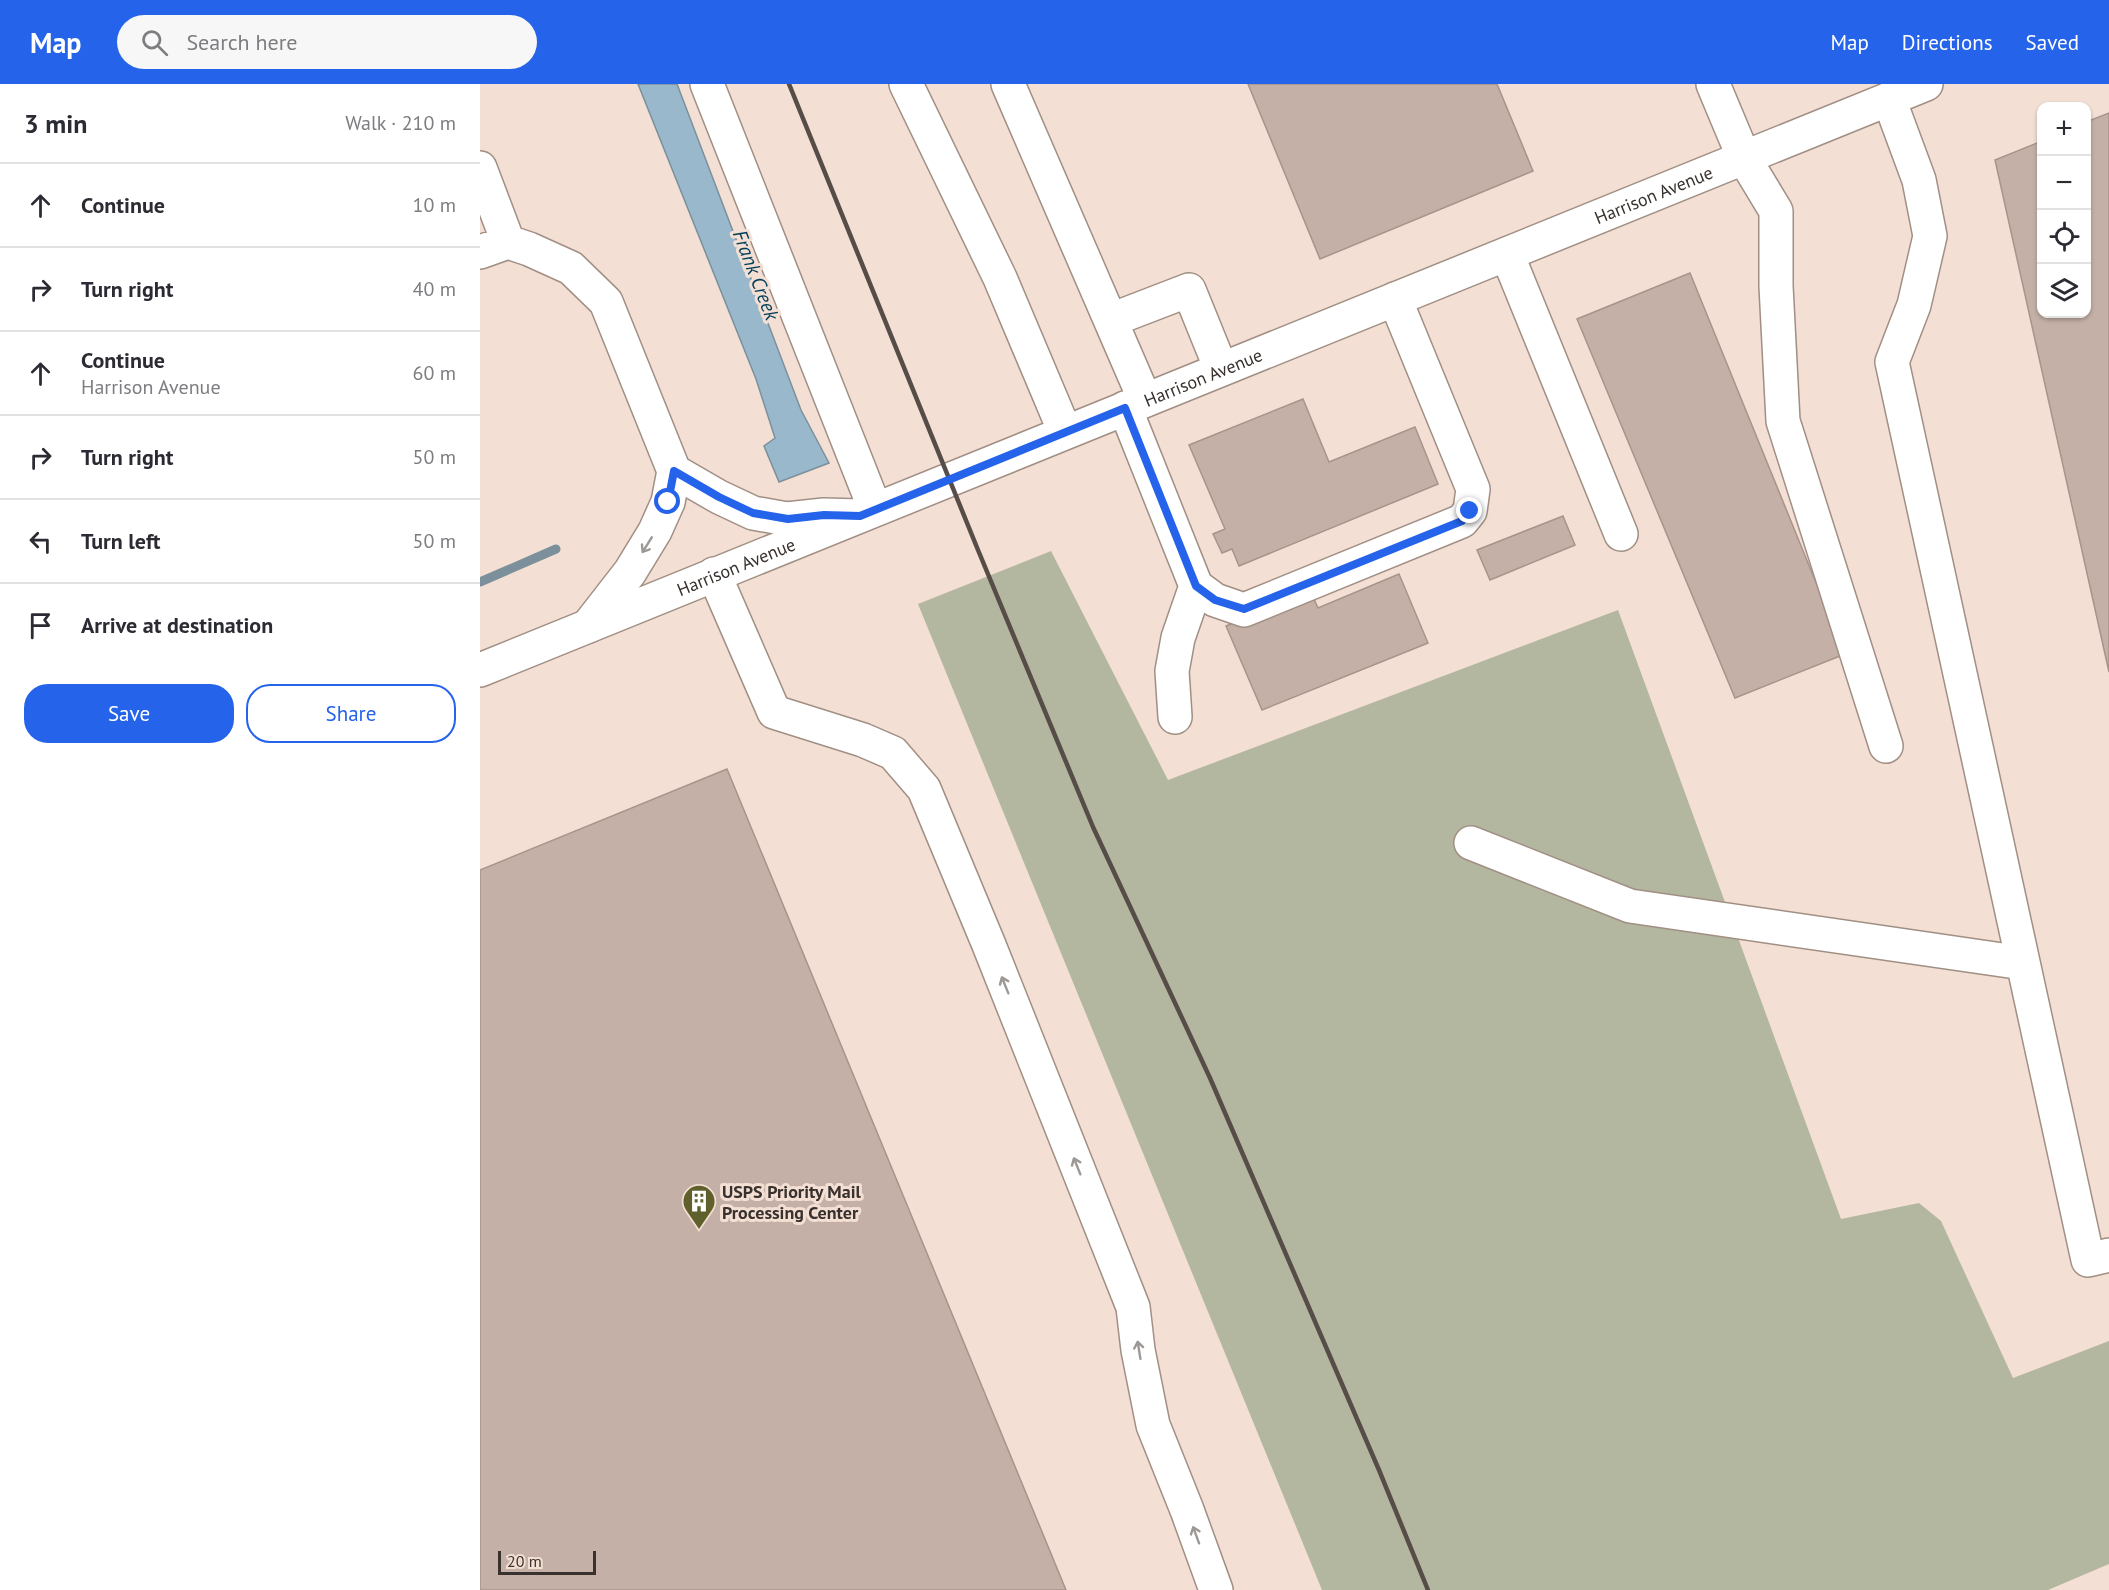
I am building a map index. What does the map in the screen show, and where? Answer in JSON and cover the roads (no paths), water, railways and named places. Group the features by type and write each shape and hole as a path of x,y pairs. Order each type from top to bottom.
{"main road":[{"path":"674,471 719,497 753,513 788,519 867,513 707,84"},
{"path":"906,84 1000,278 1065,432"},
{"path":"1008,84 1111,320 1135,404 1196,586 1215,600 1244,609 1462,521 1470,511 1473,489 1395,299"},
{"path":"1713,84 1744,158 1776,211 1776,286 1783,421 1886,746"},
{"name":"Harrison Avenue","path":"480,670 1926,84"},
{"path":"1889,99 1919,180 1930,236 1914,305 1892,362 2088,1260 2109,1255"},
{"path":"480,168 494,247 571,268 606,302 674,471 668,502 655,531 630,572 588,626"},
{"path":"1507,254 1621,534"},
{"path":"1111,320 1189,290 1221,369"},
{"path":"714,574 774,712 863,740 893,753 924,789 989,945 1133,1307 1138,1350 1153,1425 1216,1590"},
{"path":"1175,717 1172,671 1179,638 1196,586"},
{"path":"1472,843 1630,906 2023,963"}],"water":[{"path":"638,84 677,84 801,410 829,463 779,482 764,446 775,438 756,379"}],"waterway":[{"name":"Frank Creek","path":"480,582 556,549"}],"railway":[{"path":"789,84 1093,827 1210,1078 1379,1470 1428,1590"}],"place":[{"name":"USPS Priority Mail Processing Center","path":"699,1230"}]}
